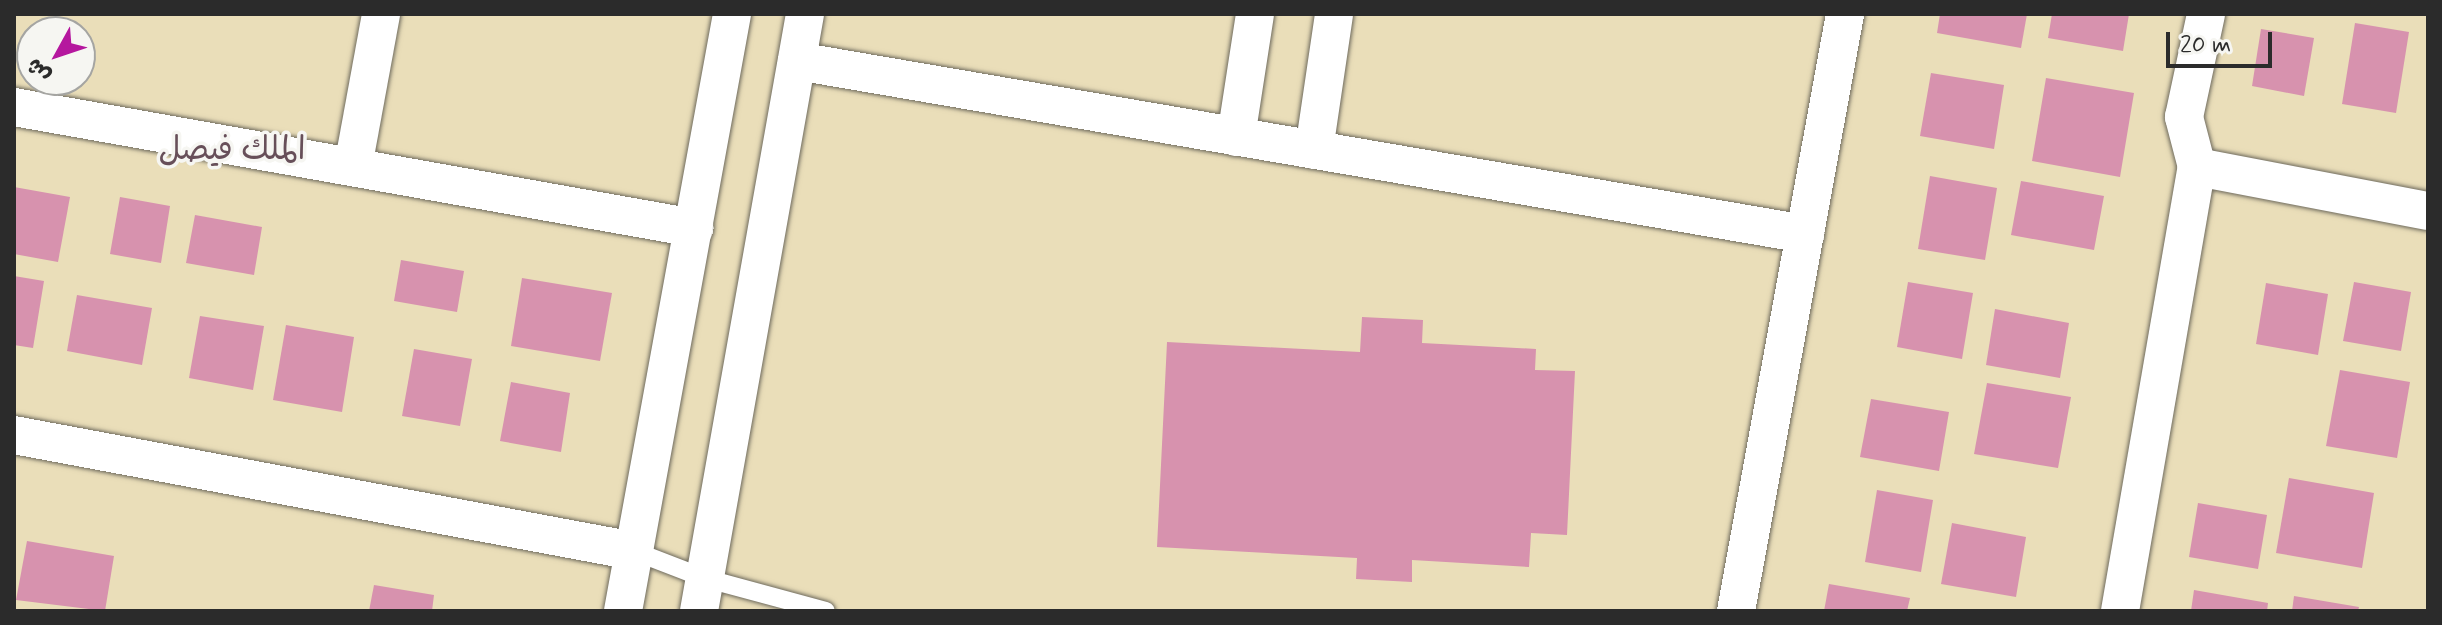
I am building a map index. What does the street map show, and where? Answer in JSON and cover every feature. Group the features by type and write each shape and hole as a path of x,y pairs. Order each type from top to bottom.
{"street":[{"path":"353,167 381,14"},
{"path":"623,611 732,14"},
{"path":"702,595 805,14"},
{"path":"1236,137 1255,14"},
{"path":"1314,150 1334,14"},
{"path":"1736,611 1845,14"},
{"path":"2120,611 2197,167 2184,117 2206,14"},
{"path":"797,61 1805,234"},
{"path":"14,107 694,228"},
{"path":"2197,167 2428,211"},
{"path":"14,435 634,551"}],"lane":[{"path":"634,551 702,595 826,611"}],"building":[{"path":"1940,14 2027,14 2021,48 1937,33"},
{"path":"2052,14 2129,14 2123,51 2048,38"},
{"path":"2355,23 2409,32 2396,113 2342,104"},
{"path":"2261,29 2314,38 2304,96 2252,86"},
{"path":"1931,73 2004,85 1994,149 1920,136"},
{"path":"2046,78 2134,93 2120,177 2032,161"},
{"path":"1930,176 1997,188 1985,260 1918,249"},
{"path":"2021,181 2104,196 2094,250 2011,235"},
{"path":"14,187 70,197 58,262 14,254"},
{"path":"120,197 170,206 161,263 110,254"},
{"path":"195,215 262,227 254,275 186,263"},
{"path":"401,260 464,271 457,312 394,301"},
{"path":"14,276 44,281 33,348 14,345"},
{"path":"522,278 612,293 600,361 511,346"},
{"path":"1908,282 1973,293 1962,359 1897,347"},
{"path":"2354,282 2411,292 2401,351 2343,341"},
{"path":"2266,283 2328,294 2318,355 2256,344"},
{"path":"77,295 152,308 142,365 67,351"},
{"path":"1995,309 2069,323 2060,378 1986,365"},
{"path":"200,316 264,326 253,390 189,378"},
{"path":"1362,317 1423,320 1422,343 1536,349 1535,370 1575,371 1567,535 1531,533 1529,567 1412,560 1412,582 1356,579 1357,558 1157,547 1167,342 1360,352"},
{"path":"286,325 354,337 342,412 273,400"},
{"path":"414,349 472,359 460,426 402,416"},
{"path":"2340,370 2410,382 2397,458 2326,446"},
{"path":"511,382 570,393 561,452 500,441"},
{"path":"1987,383 2071,397 2058,468 1974,454"},
{"path":"1871,399 1949,412 1939,471 1860,457"},
{"path":"2289,478 2374,493 2362,568 2276,553"},
{"path":"1877,490 1933,500 1921,572 1865,562"},
{"path":"2198,503 2267,515 2258,569 2189,557"},
{"path":"1952,523 2026,537 2016,597 1941,584"},
{"path":"27,541 114,556 105,611 16,600"},
{"path":"1829,584 1910,598 1907,611 1824,611"},
{"path":"374,585 434,595 432,611 369,611"},
{"path":"2194,590 2268,603 2267,611 2191,611"},
{"path":"2294,596 2359,607 2358,611 2292,611"}],"district":[{"name":"الملك فيصل","path":"232,150"}]}
